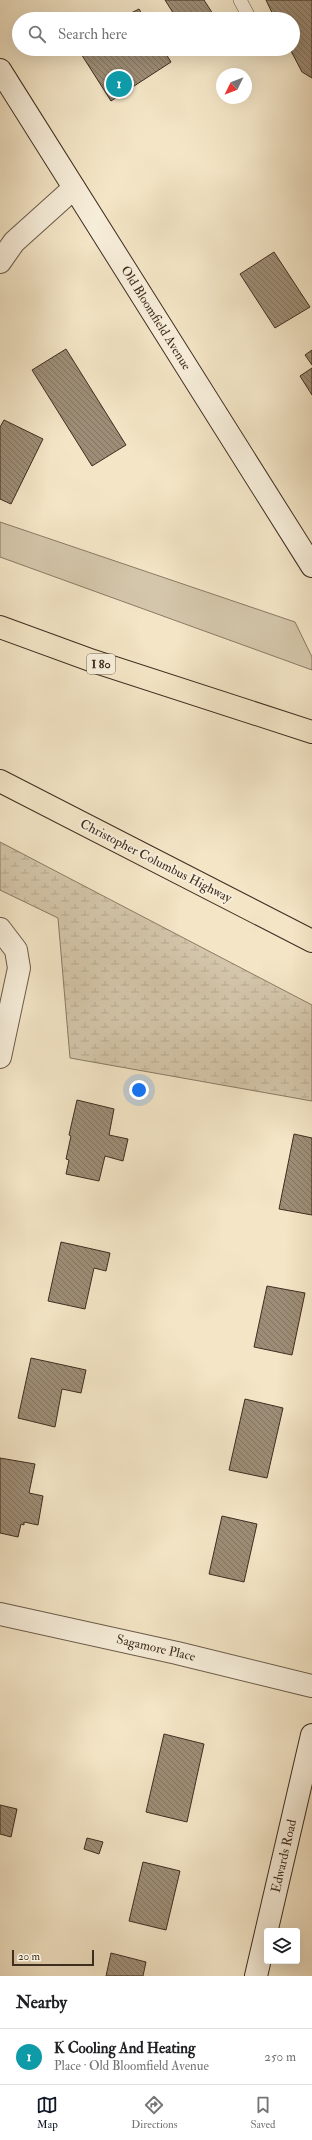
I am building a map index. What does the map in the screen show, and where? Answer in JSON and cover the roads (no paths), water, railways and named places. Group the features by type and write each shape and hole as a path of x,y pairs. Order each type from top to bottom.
{"highway":[{"name":"I 80","path":"0,627 93,661 312,732"},
{"name":"Christopher Columbus Highway","path":"0,781 312,941"}],"street":[{"name":"Old Bloomfield Avenue","path":"0,70 312,566"},
{"path":"0,262 14,242 74,188"},
{"path":"0,929 16,950 19,968 0,1057"},
{"name":"Sagamore Place","path":"0,1614 177,1653 312,1686"},
{"name":"Edwards Road","path":"256,1976 312,1735"}],"lane":[{"path":"240,0 246,12"}],"place":[{"name":"K Cooling And Heating","path":"119,84"}]}
